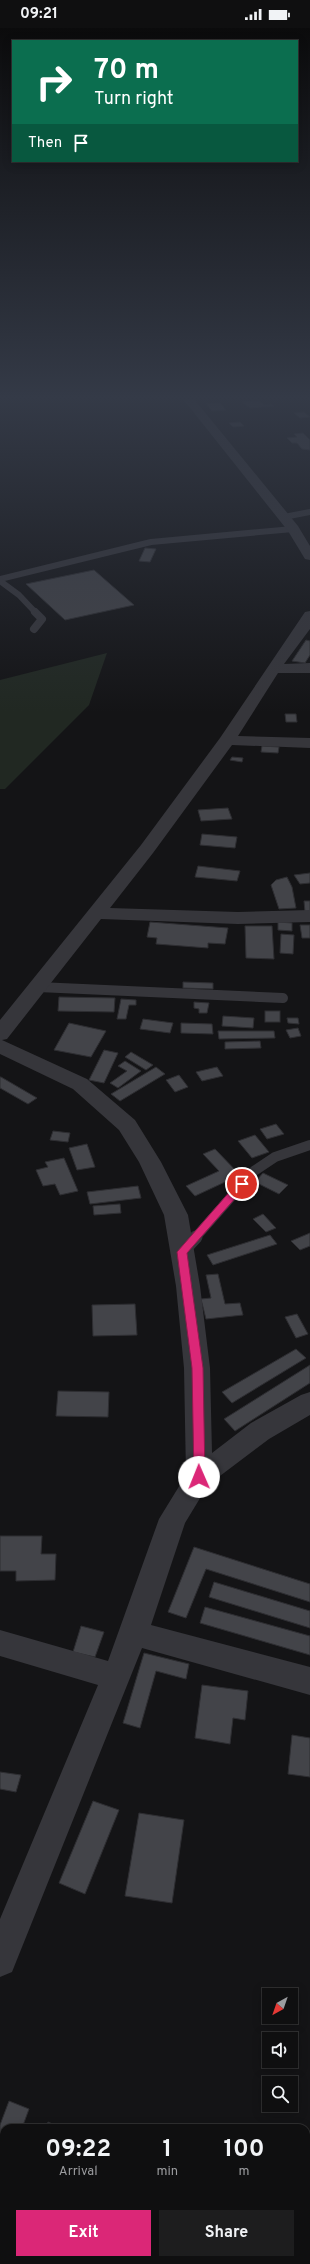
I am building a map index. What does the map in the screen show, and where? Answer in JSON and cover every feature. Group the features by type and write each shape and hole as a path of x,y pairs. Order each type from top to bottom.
{"street":[{"path":"273,503 293,529 310,556"},
{"path":"0,1034 147,849 227,740 306,624 310,615"},
{"path":"274,669 310,668"},
{"path":"227,740 310,743"},
{"path":"96,913 238,918 310,916"},
{"path":"0,1046 80,1084 127,1125 150,1162 176,1215 197,1368 199,1477"},
{"path":"0,1960 117,1677 134,1633 173,1518 199,1477 260,1431 310,1402"},
{"path":"134,1633 310,1681"},
{"path":"0,1643 117,1677"}],"lane":[{"path":"284,517 310,512"},
{"path":"0,580 151,542 293,529"},
{"path":"0,580 19,596 42,619 34,629"},
{"path":"38,987 283,998"},
{"path":"182,1252 252,1173 265,1163 282,1154 310,1145"}],"shaded area":[{"path":"107,653 89,705 5,789 0,789 0,680"}],"building":[{"path":"145,548 156,549 150,562 139,561"},
{"path":"94,570 134,605 65,620 26,584"},
{"path":"306,640 310,641 310,655 305,663 292,661"},
{"path":"285,714 296,714 297,722 286,722"},
{"path":"262,746 279,747 278,753 261,752"},
{"path":"232,757 243,758 242,762 230,760"},
{"path":"228,808 232,819 201,821 198,810"},
{"path":"202,834 237,837 235,848 200,845"},
{"path":"198,866 240,871 237,881 195,877"},
{"path":"310,873 310,883 300,884 294,875"},
{"path":"287,877 292,887 296,908 279,909 271,885 276,880"},
{"path":"304,901 310,901 310,912 305,912"},
{"path":"150,922 228,928 225,944 208,943 208,948 156,944 157,938 147,937"},
{"path":"278,922 292,923 292,931 278,930"},
{"path":"300,925 310,925 310,938 302,938"},
{"path":"245,926 272,926 274,959 246,958"},
{"path":"281,934 294,935 293,954 280,953"},
{"path":"183,982 213,983 213,989 183,988"},
{"path":"59,997 115,998 114,1012 58,1011"},
{"path":"121,999 136,1000 136,1005 129,1005 126,1019 117,1019"},
{"path":"194,1002 209,1003 207,1013 199,1013 199,1009 194,1008"},
{"path":"265,1011 280,1011 280,1022 265,1022"},
{"path":"223,1016 254,1018 253,1028 222,1026"},
{"path":"287,1018 298,1018 299,1024 288,1023"},
{"path":"143,1019 173,1023 170,1033 140,1029"},
{"path":"69,1023 106,1031 91,1057 54,1050"},
{"path":"181,1023 212,1024 213,1034 181,1033"},
{"path":"298,1028 301,1036 290,1038 286,1030"},
{"path":"218,1031 274,1031 275,1038 219,1039"},
{"path":"260,1041 261,1048 225,1049 225,1042"},
{"path":"104,1050 118,1053 104,1083 89,1080"},
{"path":"131,1052 153,1065 146,1070 125,1057"},
{"path":"125,1061 141,1071 118,1088 110,1083 127,1071 118,1066"},
{"path":"156,1067 165,1074 120,1101 111,1094"},
{"path":"217,1067 223,1076 202,1081 196,1072"},
{"path":"179,1075 188,1087 175,1092 166,1080"},
{"path":"0,1077 37,1098 28,1104 0,1088"},
{"path":"276,1124 284,1134 267,1139 260,1129"},
{"path":"53,1131 70,1133 68,1142 50,1140"},
{"path":"255,1135 269,1152 252,1158 238,1141"},
{"path":"87,1144 95,1167 77,1170 69,1148"},
{"path":"215,1149 240,1175 195,1196 186,1186 219,1171 203,1154"},
{"path":"64,1158 78,1191 60,1195 55,1184 43,1186 36,1170 48,1167 45,1162"},
{"path":"263,1173 288,1185 279,1194 255,1182"},
{"path":"138,1186 141,1198 90,1204 87,1192"},
{"path":"120,1204 121,1213 94,1215 93,1206"},
{"path":"263,1214 276,1228 266,1232 253,1219"},
{"path":"310,1233 310,1246 300,1250 291,1241"},
{"path":"270,1235 277,1244 213,1265 207,1255"},
{"path":"218,1274 225,1304 240,1303 243,1315 206,1319 201,1299 211,1298 206,1275"},
{"path":"135,1304 137,1335 93,1336 92,1305"},
{"path":"297,1314 308,1334 296,1338 285,1317"},
{"path":"296,1349 306,1358 232,1403 222,1392"},
{"path":"310,1365 310,1383 235,1431 224,1419"},
{"path":"58,1391 109,1392 108,1417 56,1416"},
{"path":"0,1536 42,1536 41,1554 56,1554 55,1580 16,1581 16,1571 0,1571"},
{"path":"194,1547 310,1584 310,1602 206,1569 186,1618 168,1612"},
{"path":"214,1582 310,1611 310,1628 209,1597"},
{"path":"205,1607 310,1636 310,1655 200,1623"},
{"path":"81,1626 104,1632 95,1657 73,1652"},
{"path":"144,1653 189,1664 186,1679 156,1671 140,1728 123,1723"},
{"path":"202,1685 248,1691 245,1720 233,1718 230,1744 195,1738"},
{"path":"292,1735 310,1738 310,1777 288,1774"},
{"path":"0,1772 21,1775 16,1792 0,1789"},
{"path":"93,1801 119,1810 85,1894 59,1883"},
{"path":"139,1813 184,1820 172,1903 125,1896"},
{"path":"9,2101 29,2109 23,2124 0,2124"}],"route":[{"path":"199,1477 197,1368 188,1286 182,1252 242,1184"}]}
